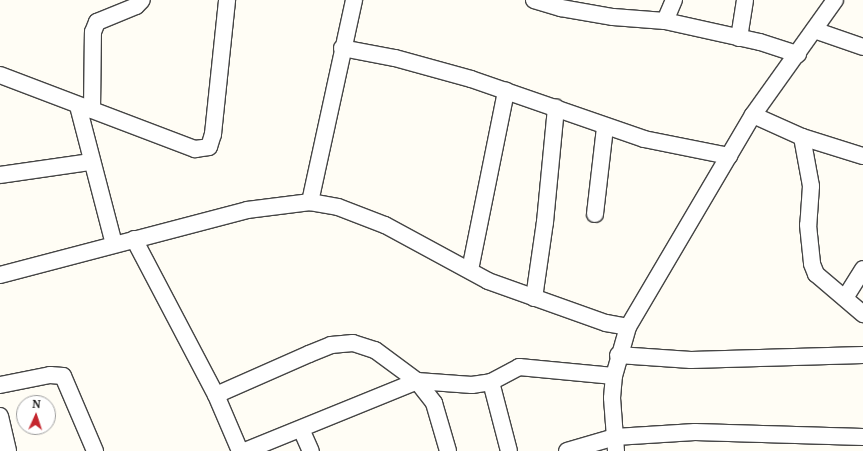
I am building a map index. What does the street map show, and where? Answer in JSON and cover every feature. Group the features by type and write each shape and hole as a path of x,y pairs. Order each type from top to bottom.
{"street":[{"path":"114,244 90,162 85,108 93,32 98,22 136,6 142,0"},
{"path":"0,75 195,149 209,147 213,134 227,0"},
{"path":"310,202 342,48 354,0"},
{"path":"534,0 561,8 613,17 665,21 798,54"},
{"path":"665,21 674,0"},
{"path":"738,38 745,0"},
{"path":"616,444 614,376 618,355 628,327 753,115 798,54 835,0"},
{"path":"814,30 863,47"},
{"path":"342,48 395,58 506,91 604,126 687,150 729,156"},
{"path":"470,270 506,91"},
{"path":"534,298 545,222 556,108"},
{"path":"753,115 802,137 863,156"},
{"path":"595,214 604,126"},
{"path":"802,137 811,186 808,225 812,264 816,274 863,314"},
{"path":"0,175 90,162"},
{"path":"0,275 247,210 310,202 338,207 385,226 470,270 534,298 606,323 628,327"},
{"path":"134,239 216,395 240,451"},
{"path":"845,298 863,269"},
{"path":"216,395 309,354 331,346 353,343 375,350 417,381 434,403 448,451"},
{"path":"618,355 691,360 863,355"},
{"path":"245,451 417,381 449,385 491,382 519,367 614,376"},
{"path":"0,385 50,375 63,376 95,451"},
{"path":"491,382 509,451"},
{"path":"0,416 8,451"},
{"path":"301,429 311,451"},
{"path":"567,451 695,432 863,438"}]}
